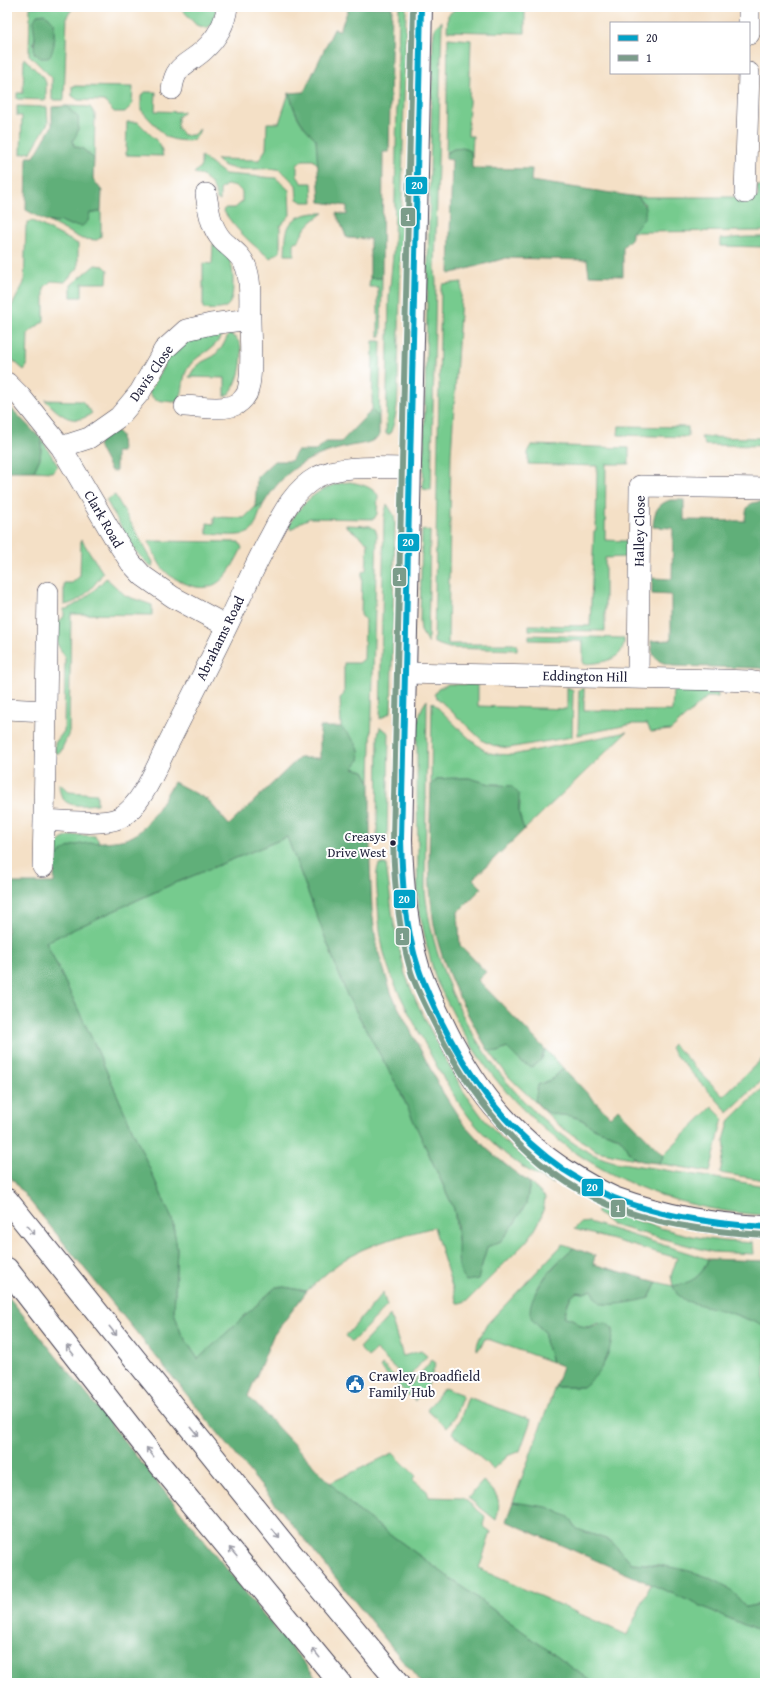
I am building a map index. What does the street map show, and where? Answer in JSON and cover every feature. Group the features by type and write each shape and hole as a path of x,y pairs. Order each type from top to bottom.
{"main road":[{"path":"421,7 401,845 404,891 415,954 426,987 454,1046 469,1073 498,1112 519,1135 543,1155 586,1184 613,1197 672,1215 729,1226 765,1227"},
{"path":"7,1200 304,1569 399,1683"},
{"path":"7,1269 152,1455 340,1683"}],"street":[{"path":"172,89 174,78 180,67 203,51 220,30 225,18 227,7"},
{"path":"749,7 749,22"},
{"path":"746,193 754,82"},
{"path":"185,406 224,407 237,404 244,399 249,383 249,278 246,266 236,252 222,240 212,225 206,194"},
{"name":"Davis Close","path":"62,447 89,438 119,416 140,392 164,350 186,330 211,324 250,319"},
{"name":"Clark Road","path":"7,383 20,396 62,447 114,537 131,563 143,576 173,597 227,626"},
{"name":"Abrahams Road","path":"44,820 107,822 120,818 130,810 149,783 227,626 255,565 286,506 304,486 324,474 345,469 409,468"},
{"name":"Halley Close","path":"638,678 640,486 765,488"},
{"path":"43,867 48,592"},
{"name":"Eddington Hill","path":"405,673 749,681 765,684"},
{"path":"7,710 45,711"}],"green space":[{"path":"30,7 74,7 67,16 64,100 52,100 52,78 29,55","holes":["54,23 54,44 33,45 35,37"]},
{"path":"180,7 217,7 213,22 207,28 196,25"},
{"path":"349,7 392,7 389,152 383,152 382,278 370,278 370,239 347,238 336,213 347,215 347,206 320,202 316,139 299,118 289,93 304,92 334,29 340,30"},
{"path":"399,7 406,7 398,391 395,420 390,434 386,434 389,297 394,243"},
{"path":"469,7 525,8 525,33 447,31 448,15 455,9"},
{"path":"44,14 54,23 54,44 52,52 48,58 41,58 34,53 35,37 33,22 37,15"},
{"path":"442,21 431,490 423,489 433,39 435,27"},
{"path":"448,38 471,40 468,136 473,136 472,157 470,151 454,149 446,153"},
{"path":"24,58 44,78 46,83 46,100 17,99 17,93 23,93"},
{"path":"72,86 133,87 132,105 125,112 114,112 104,101 78,100 72,96"},
{"path":"145,92 156,92 155,111 184,112 178,117 178,128 183,135 193,135 200,129 196,137 189,141 182,141 165,136 141,110 141,96"},
{"path":"289,93 298,118 316,139 319,166 313,160 303,160 297,165 297,176 302,183 312,183 313,202 303,202 297,199 296,185 284,173 277,169 236,169 221,164 216,159 259,160 266,149 267,123 279,123"},
{"path":"17,106 47,107 48,123 31,152 21,154 22,116 17,116"},
{"path":"66,106 90,107 95,114 94,159 83,149 74,146 70,109"},
{"path":"66,106 78,117 78,129 73,140 74,146 83,149 94,159 93,179 102,191 101,210 95,213 90,213 88,221 82,226 70,225 61,221 48,221 26,210 27,157 34,157 52,126 52,107"},
{"path":"127,122 138,122 160,144 163,156 126,155"},
{"path":"463,148 470,151 472,157 472,168 532,169 531,181 638,197 645,207 645,216 632,232 632,238 623,247 623,276 589,275 587,260 506,258 449,274 452,160 446,159 446,153 454,149"},
{"path":"201,156 225,174 276,178 289,190 290,215 280,226 280,252 270,258 250,242 233,224 223,210 226,208 235,208 242,202 242,192 236,186 226,185 220,190 220,201 217,199 210,182 194,173 201,166"},
{"path":"757,186 765,186 765,231 632,232 640,224 645,204 638,197 758,197"},
{"path":"101,210 101,237 97,240 82,239 49,222 57,223 61,221 70,225 90,213 95,213"},
{"path":"324,213 308,225 299,241 294,242 294,255 285,255 287,232 292,221 304,215"},
{"path":"33,221 78,244 78,268 65,282 51,281 44,288 44,321 28,333 27,366 24,370 7,355 7,315 24,283 26,226 28,222"},
{"path":"765,237 765,247 720,246 720,239"},
{"path":"213,244 229,259 233,274 232,298 230,303 223,308 203,309 203,263 212,264"},
{"path":"95,265 104,266 108,270 107,283 82,283 82,297 71,297 71,285"},
{"path":"370,278 382,278 381,336 378,336 378,287 369,287"},
{"path":"462,282 451,454 448,644 517,644 517,650 449,648 434,643 441,288 443,284"},
{"path":"222,332 217,343 194,361 187,369 179,401 173,402 155,400 149,393 163,366 173,353 183,344 192,340 202,336"},
{"path":"229,334 239,342 242,357 237,381 230,393 225,397 225,378 189,377 194,369 202,362 214,356 222,347"},
{"path":"373,341 381,341 379,417 372,410"},
{"path":"45,400 82,401 92,413 79,419 72,419 61,414"},
{"path":"7,404 42,440 40,458 34,471 7,471"},
{"path":"372,410 379,417 379,437 368,442 322,454 299,465 271,492 263,505 255,507 257,477 274,461 291,461 297,451 315,451 326,442 341,442"},
{"path":"619,426 688,427 688,437 618,435"},
{"path":"117,431 121,435 122,452 116,452 116,471 111,471 98,446 101,440"},
{"path":"701,437 765,438 765,446 705,445"},
{"path":"42,440 58,466 52,472 34,471 40,458"},
{"path":"532,445 629,448 629,464 606,464 605,540 626,541 626,557 605,558 605,631 529,630 529,625 590,626 594,531 596,530 597,466 528,464 528,452"},
{"path":"350,482 369,487 378,495 377,514 374,519 310,518 301,522 291,530 289,525 294,516 314,495 330,486"},
{"path":"115,495 153,562 152,568 135,551 106,500"},
{"path":"670,500 684,500 684,520 745,521 747,508 751,504 755,502 765,502 765,529 762,529 762,568 765,579 765,670 759,668 673,666 659,661 654,656 651,641 671,640 671,595 652,594 652,578 672,579 673,528 653,527 657,510 662,504"},
{"path":"387,504 394,515 395,523 391,712 380,719 384,516"},
{"path":"263,505 253,529 249,532 238,535 207,534 207,523 214,524 214,517 244,518 255,507"},
{"path":"345,525 370,526 375,529 377,534 370,782 364,771 353,768 359,760 352,738 341,727 340,698 344,694 344,663 359,663 364,659 365,620 361,615 362,572 366,570 368,543"},
{"path":"762,529 765,529 765,579 762,568"},
{"path":"422,530 430,531 428,643 421,631 420,622"},
{"path":"81,539 103,573 86,593 76,601 64,605 64,583 72,583 80,576"},
{"path":"150,541 239,542 242,548 226,575 212,586 204,588 182,582 168,574 158,561 149,543"},
{"path":"106,578 126,596 152,605 152,615 71,614 69,733 60,753 55,753 55,743 64,731 65,657 57,644 59,622 64,616 64,609 73,606 83,599"},
{"path":"529,635 624,638 624,646 621,652 611,659 597,663 583,664 583,641 529,640"},
{"path":"448,684 478,685 478,706 567,709 567,687 573,690 572,737 508,748 495,746 483,741 434,695 438,689"},
{"path":"584,688 584,710 672,711 673,690 718,690 718,697 707,697 671,730 651,732 647,724 633,724 578,735 579,690"},
{"path":"427,700 425,890 430,924 439,958 451,991 466,1022 485,1052 506,1080 529,1106 555,1129 583,1149 597,1156 615,1162 765,1186 765,1215 721,1210 678,1201 637,1186 599,1167 563,1144 530,1116 500,1084 469,1042 438,985 420,914 418,897 417,734 418,720"},
{"path":"432,702 477,745 493,754 512,755 627,732 524,830 519,814 520,802 499,784 490,784 469,778 438,779 431,785"},
{"path":"320,727 341,727 351,738 357,746 360,755 359,761 353,768 364,771 370,782 370,863 372,910 377,948 392,995 442,1091 462,1122 487,1149 530,1183 526,1204 514,1224 501,1241 487,1247 478,1279 466,1281 460,1270 458,1260 458,1231 454,1209 399,1089 347,995 287,837 168,886 46,942 94,1043 172,1219 177,1248 174,1312 181,1333 198,1359 276,1287 307,1291 273,1336 248,1396 353,1507 593,1683 421,1683 7,1173 7,883 54,883 55,862 60,853 68,848 89,843 124,839 133,836 150,820 174,782 208,800 229,825 299,758 320,758"},
{"path":"380,727 389,733 387,839 377,840 378,735"},
{"path":"469,778 490,784 511,786 519,794 519,814 524,830 473,879 482,888 458,912 460,945 486,972 478,980 545,1049 537,1064 531,1067 521,1062 507,1048 498,1052 488,1050 452,983 439,947 430,895 429,848 431,785 438,779"},
{"path":"59,783 69,792 97,794 97,804 76,805 66,802 62,798"},
{"path":"78,835 95,836 101,844 80,844 74,846 59,855 55,862 57,845 59,842 65,838"},
{"path":"287,837 347,995 399,1089 454,1209 458,1241 478,1279 487,1247 501,1241 514,1224 526,1204 530,1183 545,1197 543,1210 539,1222 525,1243 468,1300 457,1303 434,1227 363,1249 342,1261 307,1291 276,1287 198,1359 181,1333 174,1312 177,1248 172,1219 94,1043 46,942 168,886"},
{"path":"379,864 386,864 393,919 405,974 416,1001 444,1057 464,1092 483,1118 505,1142 546,1174 553,1184 512,1160 480,1130 461,1106 436,1065 400,994 386,961 381,938 378,911 376,879"},
{"path":"673,1044 723,1096 765,1056 765,1078 728,1112 677,1057 670,1048"},
{"path":"507,1048 521,1062 542,1059 545,1049 563,1068 553,1079 538,1085 558,1115 568,1115 582,1120 596,1129 616,1136 624,1142 628,1151 636,1159 597,1151 561,1127 509,1077 488,1050 498,1052"},
{"path":"563,1068 610,1117 618,1109 663,1155 662,1160 657,1163 636,1159 630,1154 617,1136 594,1128 581,1119 550,1113 540,1107 535,1100 538,1085 553,1079"},
{"path":"765,1086 765,1180 720,1173 725,1148 724,1140 730,1120"},
{"path":"712,1107 723,1118 710,1172 657,1163 662,1160 663,1155"},
{"path":"601,1209 692,1236 722,1241 753,1243 754,1254 712,1252 612,1225 596,1212"},
{"path":"589,1222 708,1259 706,1265 699,1275 691,1281 673,1286 671,1276 677,1258 574,1229 580,1223"},
{"path":"563,1244 574,1248 546,1275 535,1294 538,1326 545,1332 545,1341 552,1362 485,1338 481,1347 477,1350 479,1340 487,1324"},
{"path":"574,1248 595,1256 593,1264 657,1282 649,1298 639,1301 605,1304 601,1303 597,1299 592,1290 584,1293 577,1292 571,1297 564,1317 571,1319 581,1326 587,1327 606,1323 613,1329 611,1341 604,1364 587,1384 583,1387 555,1387 562,1366 552,1362 545,1341 545,1332 533,1321 530,1311 536,1291 543,1280 567,1253"},
{"path":"708,1259 765,1261 765,1326 731,1313 686,1301 677,1294 673,1286 690,1281 699,1275"},
{"path":"657,1282 673,1286 731,1313 765,1326 765,1603 746,1607 728,1587 661,1565 631,1563 611,1541 577,1529 513,1502 555,1387 583,1387 602,1360 612,1338 613,1329 598,1323 586,1327 574,1320 564,1317 571,1297 577,1292 584,1293 592,1290 603,1304 649,1298"},
{"path":"383,1293 387,1306 352,1342 346,1336"},
{"path":"7,1295 258,1608 321,1683 7,1683"},
{"path":"390,1315 403,1356 421,1351 427,1356 409,1377 404,1377 376,1350 368,1357 359,1348"},
{"path":"432,1360 436,1363 427,1388 415,1401 380,1368 382,1365 408,1388"},
{"path":"444,1388 463,1395 455,1416 447,1428 427,1410"},
{"path":"468,1397 531,1420 520,1451 507,1456 493,1469 452,1433 460,1420"},
{"path":"393,1453 416,1476 413,1480 427,1491 429,1497 463,1498 485,1516 483,1526 491,1532 479,1569 627,1635 651,1584 765,1634 765,1683 593,1683 353,1507 330,1483"},
{"path":"483,1481 492,1490 497,1498 499,1507 496,1520 468,1498"},
{"path":"513,1502 547,1507 569,1517 577,1529 611,1541 631,1563 680,1569 705,1576 730,1589 746,1607 765,1603 765,1634 506,1521"}],"transit line":[{"name":"1","path":"413,7 393,839 394,872 400,923 413,979 451,1055 486,1108 529,1154 554,1173 580,1190 609,1205 646,1218 725,1232 765,1235"},
{"name":"20","path":"421,7 401,839 405,905 414,954 421,977 433,1004 466,1066 494,1105 509,1122 544,1155 564,1170 595,1189 632,1205 669,1215 707,1222 765,1227"}],"place":[{"name":"Creasys Drive West","path":"393,843"},
{"name":"Crawley Broadfield Family Hub","path":"355,1384"}]}
